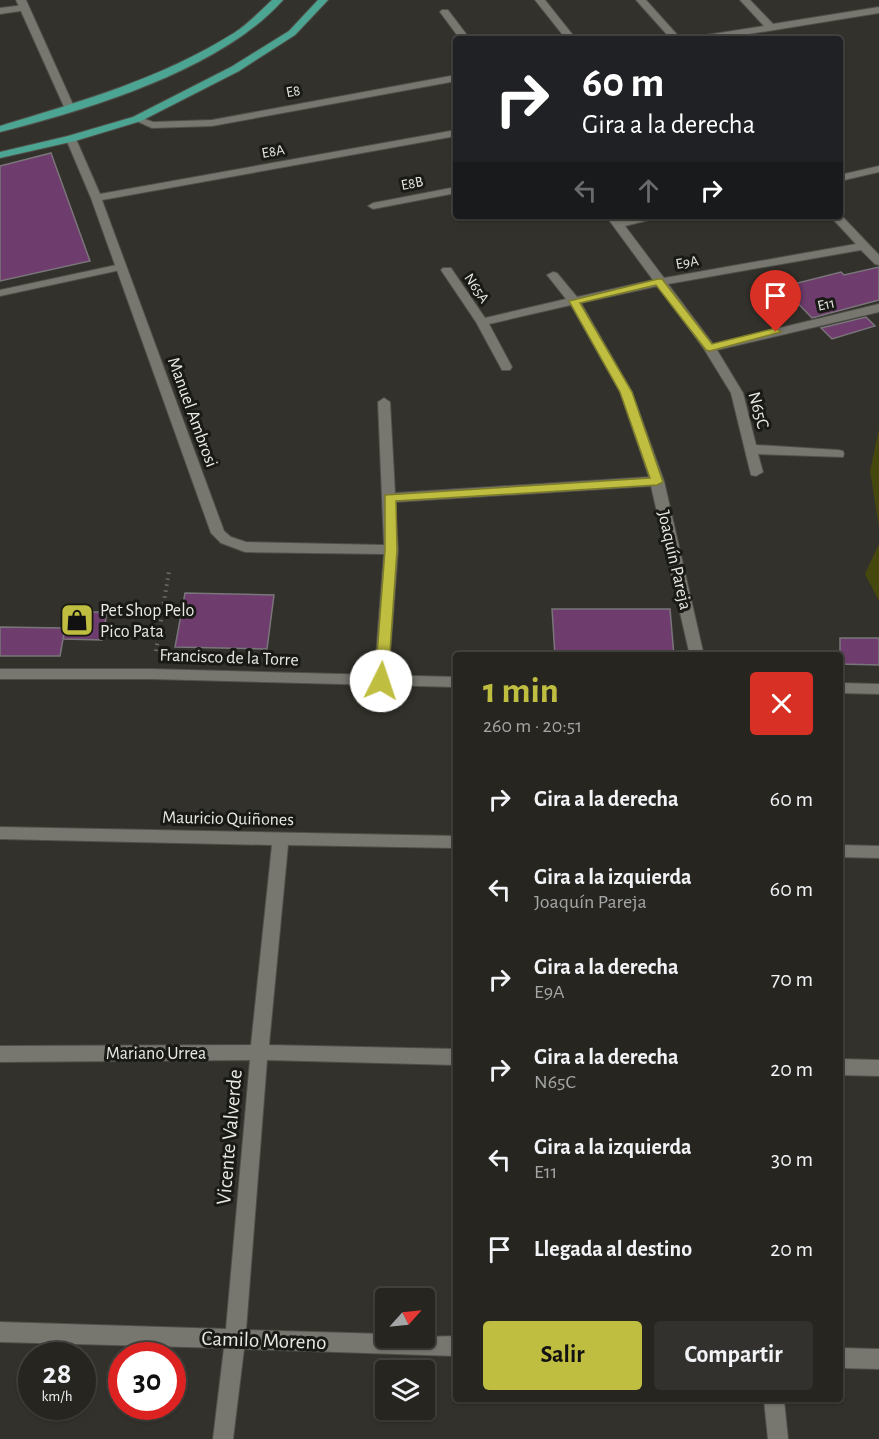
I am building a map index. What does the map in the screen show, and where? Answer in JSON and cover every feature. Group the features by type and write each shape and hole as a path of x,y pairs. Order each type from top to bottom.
{"main road":[{"path":"0,129 115,95 175,69 239,34 278,0"},
{"path":"0,155 71,139 137,119 235,69 292,33 323,0"}],"street":[{"path":"540,0 569,36"},
{"path":"641,0 673,36"},
{"path":"745,0 771,28"},
{"path":"868,0 879,10"},
{"path":"0,11 23,4 70,109"},
{"path":"719,36 879,10"},
{"path":"445,12 463,36"},
{"name":"E8","path":"137,119 152,125 212,123 453,79"},
{"name":"E8A","path":"96,198 453,134"},
{"name":"Manuel Ambrosi","path":"71,139 96,198 218,533 226,540 245,547 391,550"},
{"path":"843,176 879,169"},
{"name":"E8B","path":"373,206 453,191"},
{"path":"839,219 879,262"},
{"name":"N65C","path":"616,220 658,282 710,348 737,393 756,472"},
{"name":"E9A","path":"482,322 658,282 863,246"},
{"path":"0,293 121,267"},
{"name":"N65A","path":"447,270 482,322 506,367"},
{"name":"Joaquín Pareja","path":"553,275 574,301 626,392 657,482 696,652"},
{"name":"E11","path":"710,348 879,308"},
{"path":"381,681 391,550 384,402"},
{"path":"750,449 838,454"},
{"path":"390,498 657,482"},
{"name":"Francisco de la Torre","path":"0,674 152,674 453,682"},
{"path":"843,688 879,689"},
{"name":"Mauricio Quiñones","path":"0,833 453,842"},
{"name":"Vicente Valverde","path":"223,1439 235,1339 258,1052 281,839"},
{"path":"843,851 879,852"},
{"name":"Mariano Urrea","path":"0,1054 258,1052 453,1057"},
{"path":"843,1067 879,1068"},
{"name":"Camilo Moreno","path":"0,1332 453,1346"},
{"path":"843,1358 879,1359"},
{"path":"774,1402 778,1439"}],"path":[{"path":"152,674 169,571"}],"shaded area":[{"path":"879,429 879,527 870,471"},
{"path":"879,544 879,601 865,574"}],"building":[{"path":"51,153 90,261 0,281 0,166"},
{"path":"879,267 879,300 812,318 782,287 841,272 844,275"},
{"path":"866,317 875,326 832,339 821,328"},
{"path":"185,593 274,595 267,649 175,647"},
{"path":"552,609 670,609 674,652 555,652"},
{"path":"69,612 107,612 102,640 63,639"},
{"path":"0,627 65,628 60,656 0,656"},
{"path":"840,638 879,638 879,665 843,664 843,652 840,652"}],"place":[{"name":"Pet Shop Pelo Pico Pata","path":"77,620"}],"route":[{"path":"381,681 391,550 390,498 657,482 626,392 574,301 658,282 710,348 776,332"}]}
